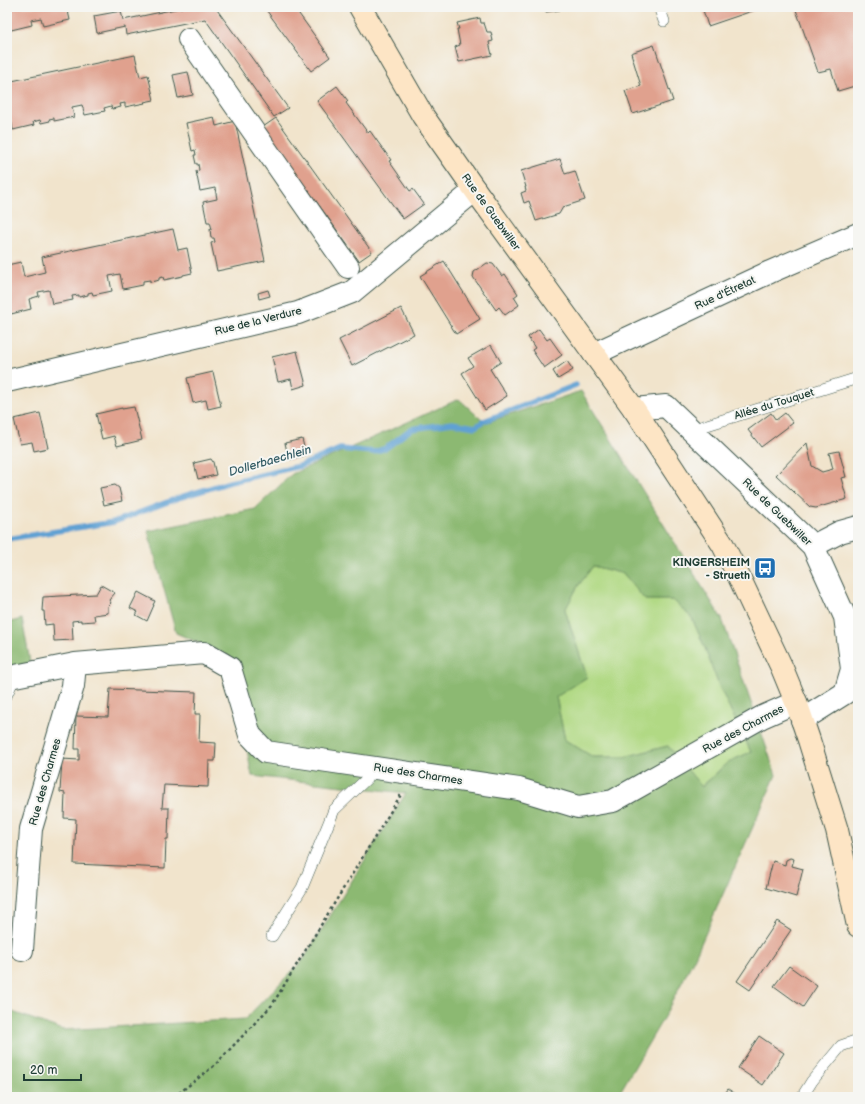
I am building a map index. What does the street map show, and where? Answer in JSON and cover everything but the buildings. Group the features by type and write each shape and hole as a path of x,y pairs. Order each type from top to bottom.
{"main road":[{"name":"Rue de Guebwiller","path":"360,7 423,116 634,409 723,545 782,668 799,711 837,830 858,926"}],"street":[{"path":"189,39 354,276"},
{"name":"Rue de la Verdure","path":"7,381 298,313 352,292 354,276 475,190"},
{"name":"Rue d'Étretat","path":"594,354 770,272 858,234"},
{"name":"Rue de Guebwiller","path":"634,409 666,406 814,546 845,617 852,669 845,693 799,711"},
{"path":"814,546 840,532 858,527"},
{"name":"Rue des Charmes","path":"11,685 74,664 204,653 230,668 250,735 266,752 519,789 578,807 613,801 762,717 799,711"},
{"name":"Rue des Charmes","path":"22,950 31,830 73,686 74,664"}],"lane":[{"path":"660,7 664,21"},
{"name":"Allée du Touquet","path":"690,430 858,378"},
{"path":"272,936 302,888 334,810 379,768"},
{"path":"802,1097 812,1081 841,1046 858,1040"}],"path":[{"path":"174,1097 215,1065 272,1005 414,774"}],"green space":[{"path":"581,391 722,619 776,775 695,957 664,1017 617,1097 7,1097 7,1010 63,1030 245,1019 303,960 406,793 252,776 229,656 176,633 148,531 255,509 292,474 459,399 485,423","holes":["593,566 624,574 645,600 673,600 692,618 719,686 751,752 728,762 702,787 668,746 624,757 593,757 565,740 556,697 587,677 565,610 578,586"]},
{"path":"593,566 624,574 645,600 673,600 692,618 719,686 751,752 728,762 701,787 668,746 624,757 593,757 565,740 556,697 587,677 565,610 578,586"},
{"path":"22,619 31,667 7,678 7,623"}],"waterway":[{"name":"Dollerbaechlein","path":"7,539 114,522 181,497 230,482 300,466 340,449 374,452 386,448 411,429 452,423 475,427 484,421 576,385"}],"place":[{"name":"KINGERSHEIM - Strueth","path":"765,568"}]}
